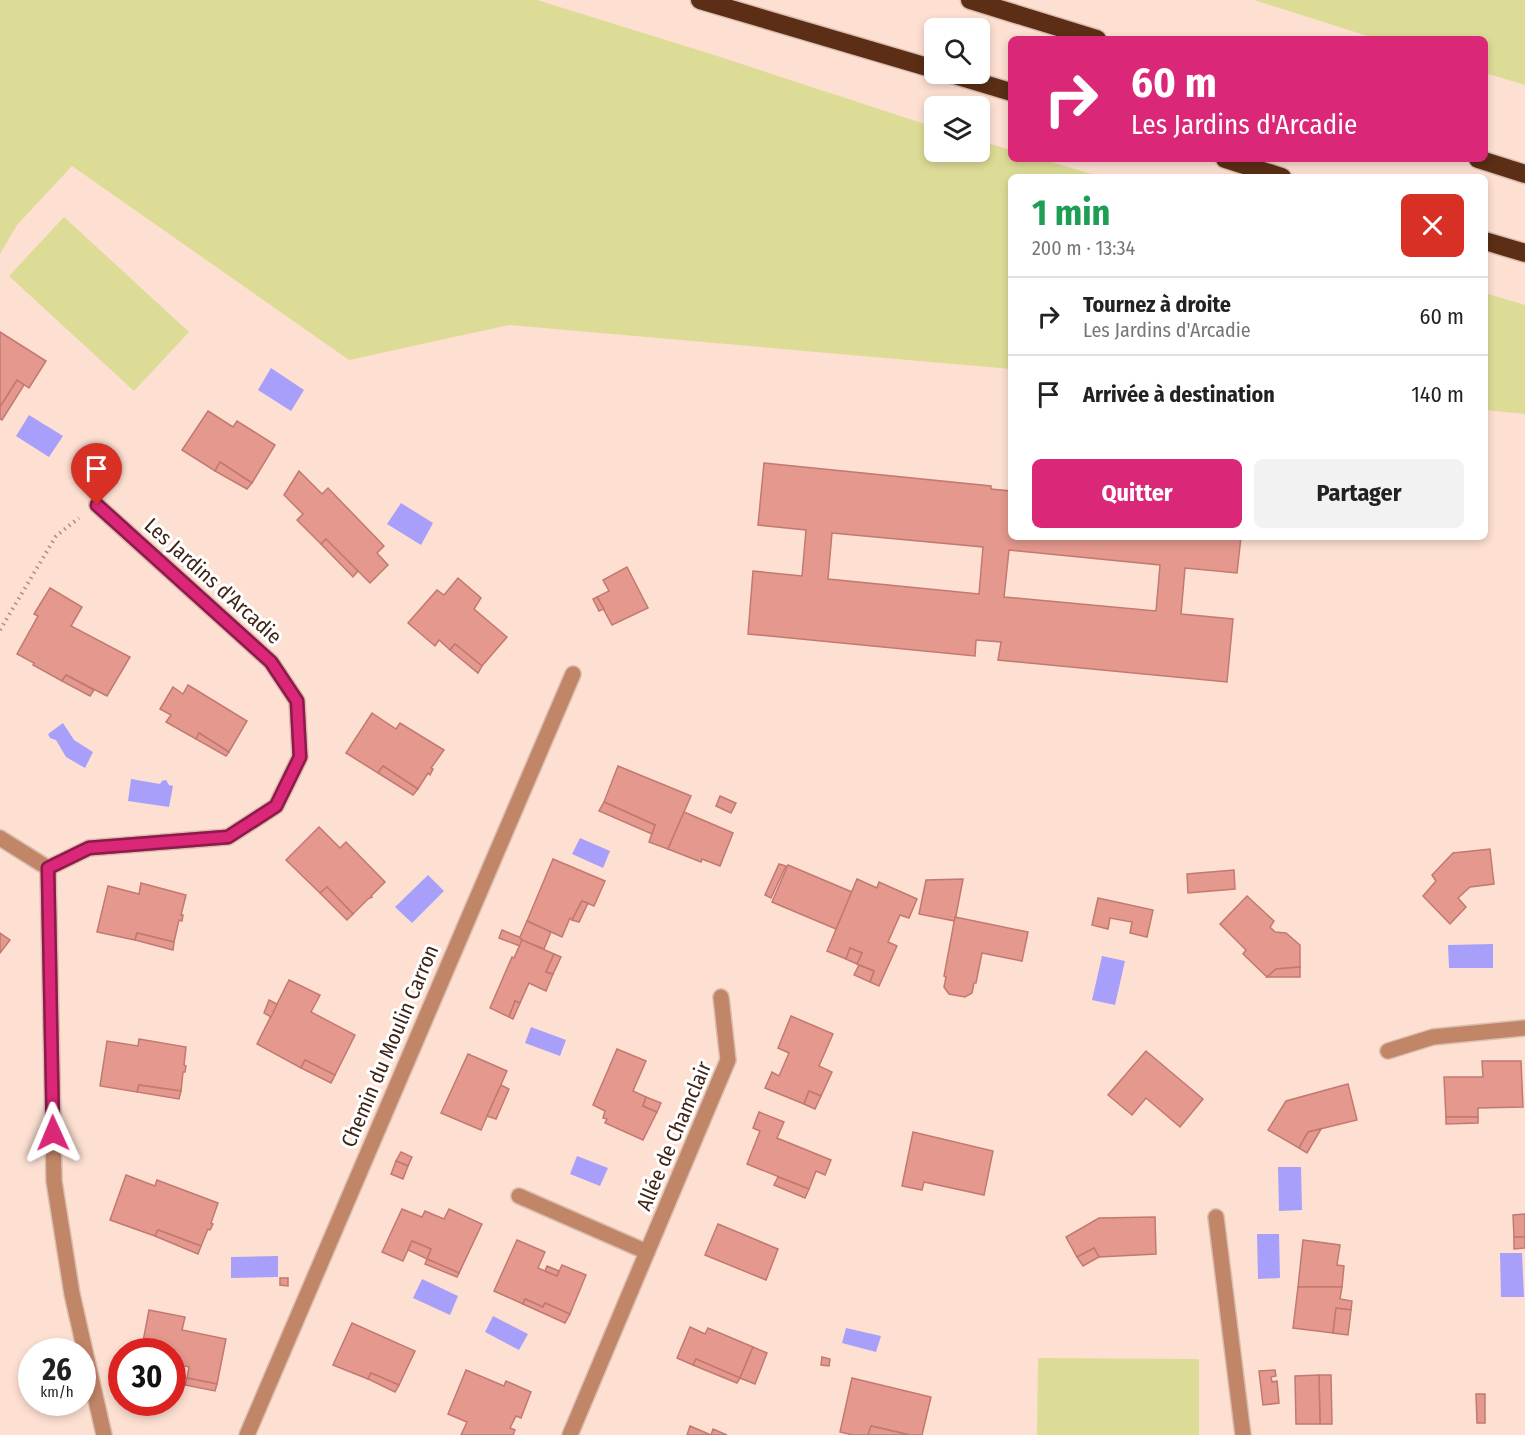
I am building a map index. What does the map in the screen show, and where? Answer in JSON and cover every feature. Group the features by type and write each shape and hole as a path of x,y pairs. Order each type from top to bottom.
{"highway":[{"path":"700,0 924,66"},
{"path":"970,0 1087,36"},
{"path":"984,84 1008,91"},
{"path":"1234,162 1272,174"},
{"path":"1487,162 1525,174"},
{"path":"1488,242 1525,253"}],"street":[{"name":"Les Jardins d'Arcadie","path":"48,868 89,848 228,837 276,806 300,757 297,701 271,662 97,505"},
{"name":"Chemin du Moulin Carron","path":"247,1435 573,674"},
{"path":"0,838 48,868 54,1180 72,1294 104,1435"},
{"name":"Allée de Chamclair","path":"570,1435 729,1060 721,997"},
{"path":"1388,1051 1433,1037 1525,1028"},
{"path":"519,1196 647,1252"},
{"path":"1216,1217 1243,1435"}],"path":[{"path":"0,630 56,536 97,505"}],"shaded area":[{"path":"0,0 537,0 924,124 924,162 990,162 990,144 1008,149 1008,162 1051,162 1092,174 1008,174 1008,369 509,325 349,360 72,166 17,225 0,254"},
{"path":"1254,0 1525,0 1525,85 1488,74 1488,36 1368,36"},
{"path":"64,217 189,332 134,391 9,276"},
{"path":"1488,294 1525,305 1525,414 1488,410"},
{"path":"271,368 304,390 291,411 258,390"},
{"path":"29,415 63,436 49,457 16,436"},
{"path":"401,503 433,523 421,545 387,524"},
{"path":"63,723 74,740 93,752 85,768 66,757 56,740 50,738 48,734"},
{"path":"131,779 160,784 166,780 169,785 173,786 169,807 128,801"},
{"path":"580,838 610,851 603,868 572,854"},
{"path":"428,875 444,891 412,923 395,907"},
{"path":"1493,944 1493,968 1449,968 1448,945"},
{"path":"1102,956 1125,961 1115,1005 1092,1000"},
{"path":"531,1027 566,1040 560,1056 525,1043"},
{"path":"577,1156 608,1168 600,1186 570,1174"},
{"path":"1278,1167 1301,1167 1302,1210 1279,1211"},
{"path":"1257,1234 1279,1234 1280,1278 1258,1279"},
{"path":"1500,1253 1522,1253 1524,1297 1501,1297"},
{"path":"278,1256 278,1277 231,1278 231,1257"},
{"path":"422,1279 458,1296 450,1315 413,1298"},
{"path":"493,1316 528,1334 519,1350 485,1332"},
{"path":"846,1328 881,1336 876,1352 842,1343"},
{"path":"1038,1358 1199,1359 1199,1435 1037,1435"}],"building":[{"path":"0,332 46,361 29,388 17,380 0,407"},
{"path":"17,380 24,385 2,420 0,419 0,407"},
{"path":"208,411 233,427 237,421 275,445 252,483 220,462 215,471 182,450"},
{"path":"220,462 252,483 247,489 215,471"},
{"path":"764,463 991,486 991,489 1008,491 1008,540 1241,540 1237,573 1185,568 1181,614 1233,619 1227,682 998,660 1001,642 976,640 975,656 748,634 753,571 802,576 806,530 758,525","holes":["832,533 983,547 979,594 828,579","1009,550 1160,565 1156,611 1004,597"]},
{"path":"299,471 322,494 328,488 384,546 377,553 388,565 370,583 326,539 321,544 297,520 303,514 284,495"},
{"path":"326,539 358,571 353,577 321,544"},
{"path":"627,567 648,608 612,625 597,597 609,591 603,580"},
{"path":"458,578 481,598 474,609 507,637 482,666 455,644 450,650 439,640 435,646 408,623 437,590 444,595"},
{"path":"50,588 82,607 71,626 130,657 107,696 66,675 62,681 17,654 38,616 34,614"},
{"path":"597,597 604,609 599,611 593,599"},
{"path":"455,644 482,666 478,673 450,650"},
{"path":"66,675 94,690 90,696 62,681"},
{"path":"188,685 247,721 229,752 199,733 196,739 166,722 171,715 160,709 173,687 183,694"},
{"path":"372,713 396,729 400,723 444,750 431,768 433,769 430,775 428,773 418,789 383,766 378,773 346,753"},
{"path":"199,733 229,752 226,756 196,739"},
{"path":"383,766 418,789 413,795 378,773"},
{"path":"618,766 691,796 668,849 649,842 655,825 604,802"},
{"path":"720,796 736,803 731,813 716,806"},
{"path":"604,802 655,825 652,834 599,811"},
{"path":"684,812 733,833 720,866 702,859 701,862 668,849"},
{"path":"319,827 340,848 346,842 385,882 353,914 327,887 320,893 286,860"},
{"path":"1490,849 1494,884 1470,887 1458,898 1466,907 1450,924 1423,896 1436,881 1432,875 1453,853"},
{"path":"553,859 605,881 594,906 582,901 572,920 570,918 562,937 527,921"},
{"path":"779,864 786,866 771,898 765,895"},
{"path":"788,865 852,892 836,929 772,902"},
{"path":"1234,870 1235,889 1188,893 1187,874"},
{"path":"857,879 877,888 879,882 917,899 909,918 900,915 888,942 897,946 879,986 870,982 874,971 857,964 862,953 850,948 846,959 827,951"},
{"path":"963,879 955,921 919,914 926,880"},
{"path":"141,883 186,895 181,915 183,915 182,921 179,920 174,942 137,933 135,940 97,932 108,886 139,894"},
{"path":"327,887 353,914 347,920 320,893"},
{"path":"1247,896 1274,921 1270,927 1275,932 1286,933 1300,945 1300,967 1276,969 1267,977 1243,954 1246,950 1220,924"},
{"path":"1098,898 1153,910 1147,937 1130,933 1132,922 1110,918 1108,929 1092,925"},
{"path":"582,901 588,903 579,922 572,920"},
{"path":"955,917 1028,932 1022,961 982,953 976,983 974,983 972,993 965,997 949,994 944,987"},
{"path":"527,921 551,932 544,949 519,939"},
{"path":"502,930 519,937 522,940 520,946 499,938"},
{"path":"0,933 10,940 0,953"},
{"path":"137,933 174,942 173,950 135,940"},
{"path":"522,940 554,954 546,972 553,974 546,991 529,983 520,1003 515,1001 509,1017 490,1008 512,957 514,958"},
{"path":"850,948 862,953 857,964 846,959"},
{"path":"554,954 561,957 553,974 546,972"},
{"path":"859,965 874,971 870,982 854,975"},
{"path":"1300,967 1300,977 1267,977 1276,969"},
{"path":"289,980 320,995 311,1012 355,1035 335,1075 305,1060 301,1068 257,1044"},
{"path":"269,1000 277,1004 271,1017 264,1013"},
{"path":"515,1001 520,1003 513,1019 509,1017"},
{"path":"791,1016 833,1034 819,1066 832,1072 821,1096 809,1091 804,1104 765,1088 772,1072 779,1076 789,1053 778,1048"},
{"path":"139,1039 186,1047 184,1065 186,1066 181,1091 139,1085 137,1092 100,1086 107,1041 138,1046"},
{"path":"617,1049 646,1061 633,1091 646,1097 643,1106 657,1112 643,1140 605,1123 607,1119 603,1118 605,1111 593,1105"},
{"path":"1146,1051 1203,1099 1180,1127 1146,1098 1132,1115 1108,1095"},
{"path":"468,1054 507,1071 481,1130 441,1113"},
{"path":"305,1060 335,1075 331,1083 301,1068"},
{"path":"1482,1061 1521,1061 1523,1107 1478,1108 1478,1117 1446,1117 1444,1077 1483,1077"},
{"path":"1348,1084 1357,1120 1308,1132 1299,1148 1268,1130 1286,1101"},
{"path":"139,1085 181,1091 179,1099 137,1092"},
{"path":"501,1085 509,1089 496,1119 487,1116"},
{"path":"809,1091 821,1096 815,1109 804,1104"},
{"path":"646,1097 661,1103 657,1112 643,1106"},
{"path":"759,1112 784,1122 777,1138 831,1160 825,1175 816,1171 809,1189 747,1164 760,1131 753,1128"},
{"path":"1446,1117 1478,1117 1478,1123 1446,1124"},
{"path":"1321,1129 1307,1153 1299,1148 1308,1132"},
{"path":"913,1132 993,1151 984,1195 924,1182 922,1190 902,1186"},
{"path":"401,1152 412,1157 408,1166 396,1161"},
{"path":"396,1161 408,1166 403,1179 391,1174"},
{"path":"126,1175 155,1186 157,1180 218,1203 211,1223 213,1224 210,1230 208,1229 201,1246 158,1230 155,1236 110,1220"},
{"path":"778,1177 809,1189 805,1198 774,1185"},
{"path":"402,1209 422,1217 425,1211 444,1219 449,1209 482,1224 459,1273 427,1259 431,1249 412,1241 403,1261 382,1252"},
{"path":"1525,1214 1525,1237 1514,1237 1513,1215"},
{"path":"1155,1217 1156,1254 1099,1257 1094,1248 1077,1257 1066,1237 1099,1218"},
{"path":"718,1224 778,1249 766,1280 705,1255"},
{"path":"158,1230 201,1246 198,1254 155,1236"},
{"path":"1514,1237 1525,1237 1525,1248 1514,1249"},
{"path":"517,1240 545,1252 538,1268 557,1276 562,1265 586,1275 570,1314 545,1303 543,1307 525,1299 523,1304 494,1291"},
{"path":"1303,1240 1340,1245 1337,1265 1344,1266 1342,1287 1298,1287"},
{"path":"412,1241 431,1249 427,1259 408,1250"},
{"path":"1094,1248 1099,1257 1083,1266 1077,1257"},
{"path":"427,1259 459,1273 457,1277 425,1264"},
{"path":"547,1266 559,1271 557,1276 545,1271"},
{"path":"280,1278 288,1278 288,1286 280,1285"},
{"path":"1298,1287 1342,1287 1340,1299 1352,1301 1351,1310 1336,1308 1333,1333 1293,1328"},
{"path":"525,1299 543,1307 545,1303 570,1314 565,1323 523,1304"},
{"path":"1336,1308 1351,1310 1348,1335 1333,1333"},
{"path":"149,1310 185,1317 182,1330 226,1339 217,1384 187,1378 189,1367 186,1366 186,1338 144,1338"},
{"path":"352,1323 415,1351 399,1385 371,1373 368,1379 333,1365"},
{"path":"690,1327 705,1334 708,1328 753,1347 740,1378 696,1359 693,1365 677,1358"},
{"path":"753,1347 767,1353 755,1384 740,1378"},
{"path":"822,1357 830,1359 829,1366 821,1365"},
{"path":"696,1359 740,1378 737,1383 693,1365"},
{"path":"466,1370 504,1386 506,1381 531,1392 521,1418 516,1416 510,1428 515,1430 513,1435 461,1435 467,1422 448,1414"},
{"path":"1275,1370 1276,1376 1271,1377 1272,1382 1277,1381 1279,1403 1263,1405 1259,1371"},
{"path":"371,1373 399,1385 395,1392 368,1379"},
{"path":"1319,1375 1331,1375 1332,1424 1320,1424"},
{"path":"1319,1375 1320,1424 1296,1424 1295,1376"},
{"path":"187,1378 217,1384 215,1391 186,1385"},
{"path":"852,1378 931,1397 922,1435 910,1435 871,1426 868,1435 840,1432"},
{"path":"1476,1394 1485,1394 1485,1423 1477,1423"},
{"path":"690,1426 711,1435 687,1435"},
{"path":"871,1426 910,1435 868,1435"},
{"path":"713,1429 727,1435 711,1435"}],"route":[{"path":"53,1133 48,868 89,848 228,837 276,806 300,757 297,701 271,662 97,505"}]}
